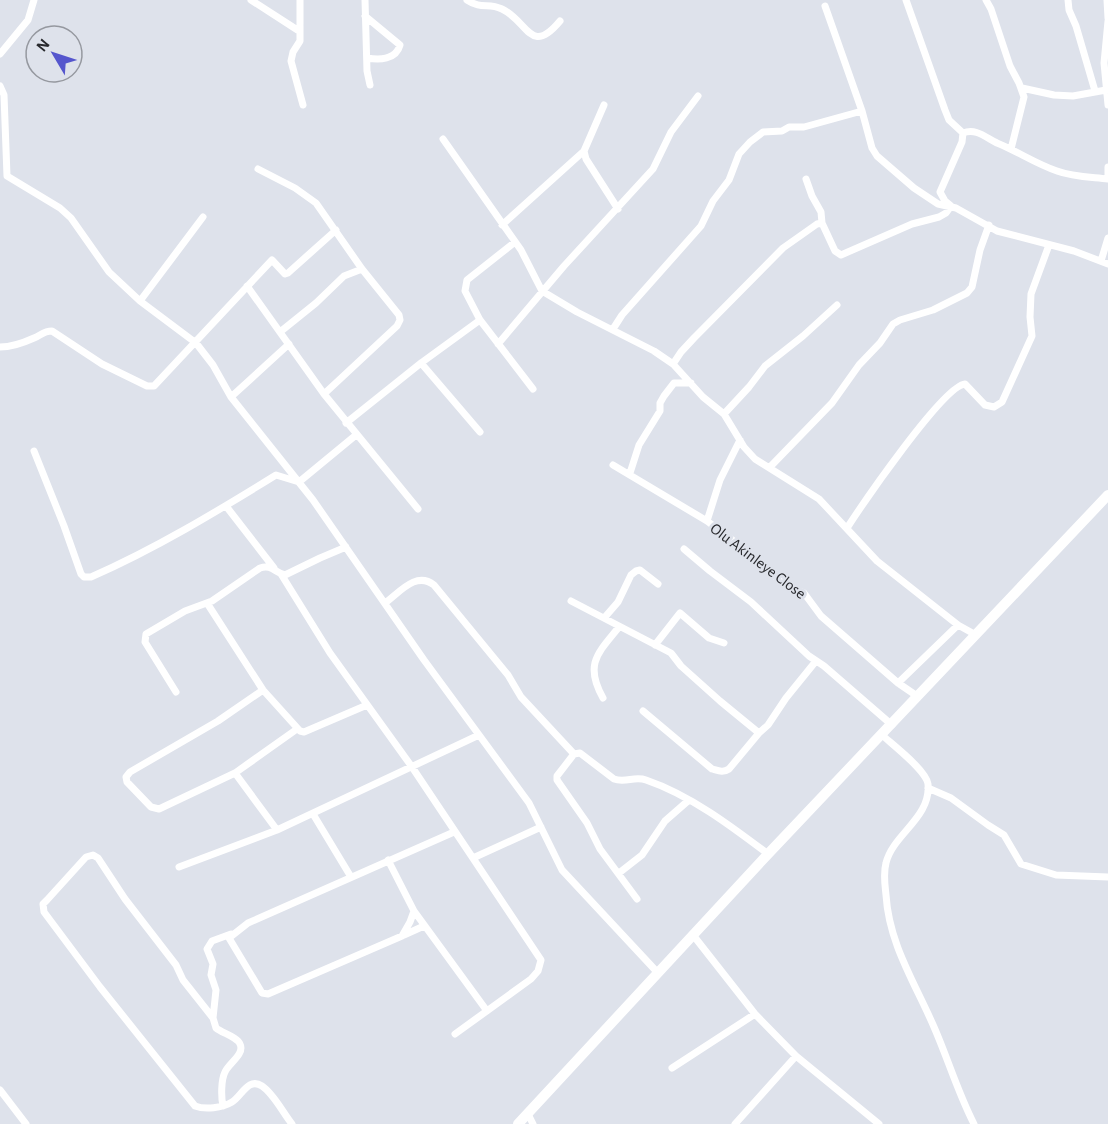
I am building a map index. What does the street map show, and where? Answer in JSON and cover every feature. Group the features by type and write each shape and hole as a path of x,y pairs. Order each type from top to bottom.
{"main road":[{"path":"518,1124 530,1119 658,973 768,854 1108,495"}],"street":[{"path":"0,54 28,20 34,0"},
{"path":"251,0 299,31"},
{"path":"300,0 300,41 293,52 291,61 303,105"},
{"path":"364,0 370,85"},
{"path":"468,0 477,7 501,8 511,14 529,34 534,36 550,34 560,21"},
{"path":"906,0 949,120 963,133"},
{"path":"986,0 1024,97 1011,149"},
{"path":"1068,0 1069,10 1095,91"},
{"path":"1107,0 1108,20 1104,63 1108,105"},
{"path":"825,6 862,111 869,140 877,156 932,201 951,206"},
{"path":"365,16 400,45 398,52 391,57 378,60 367,58"},
{"path":"0,86 4,95 3,174 60,208 71,218 109,272 140,301 196,343 213,365 231,397 299,482 529,803 562,870 658,973"},
{"path":"1022,88 1054,95 1073,96 1106,90"},
{"path":"498,344 542,291 653,169 671,132 698,96"},
{"path":"502,225 584,151 604,105"},
{"path":"612,329 701,226 713,201 729,180 739,154 750,142 763,132 782,131 789,127 804,127 862,111"},
{"path":"963,133 973,130 1054,171 1069,175 1108,178 1108,167"},
{"path":"963,133 962,142 940,192 951,206 997,231 1074,251 1104,263 1108,238"},
{"path":"443,139 515,242 542,291 577,312 654,351 673,364 724,414 755,459 819,499 877,561 958,625 976,635"},
{"path":"584,151 586,159 618,209"},
{"path":"258,169 295,188 316,203 362,269 399,315 400,320 397,326 324,394"},
{"path":"806,179 821,212 822,224 835,251 841,255 912,224 939,217 951,206"},
{"path":"140,301 203,217"},
{"path":"673,364 694,338 783,248 817,224 822,224"},
{"path":"770,467 832,403 859,365 880,343 893,324 933,310 967,293 972,287 980,250 989,225"},
{"path":"0,347 10,347 33,339 46,331 52,331 102,364 147,386 154,386 272,260 285,274 288,273 336,230"},
{"path":"515,242 467,280 465,291 480,320 533,389"},
{"path":"847,528 907,442 954,389 965,384 985,405 993,407 1002,402 1030,342 1031,294 1049,244"},
{"path":"280,332 316,303 344,276 362,269"},
{"path":"247,286 346,423 418,509"},
{"path":"724,414 765,366 837,305"},
{"path":"346,423 421,363 480,320"},
{"path":"231,397 289,344"},
{"path":"421,363 480,432"},
{"path":"630,473 639,445 660,411 660,404 664,396 674,382 691,383"},
{"path":"299,482 356,435"},
{"path":"707,521 720,480 740,440"},
{"path":"34,451 84,577 91,577 129,560 226,506 276,475 299,482"},
{"name":"Olu Akinleye Close","path":"614,465 707,521 751,554 783,584 804,593 821,616 898,683 917,696"},
{"path":"226,506 281,574 330,653 412,767 542,960 538,971 531,979 455,1034"},
{"path":"281,574 285,575 346,547"},
{"path":"684,549 752,602 816,661 892,725"},
{"path":"176,692 144,638 153,629 185,611 207,603 255,570 265,566 274,568"},
{"path":"605,617 618,602 631,575 636,571 640,570 658,584"},
{"path":"385,603 411,583 421,579 428,580 508,675 521,697 574,754"},
{"path":"571,601 671,653 681,666 759,733"},
{"path":"207,603 263,690 297,729 304,732 367,705"},
{"path":"655,645 681,613 709,638 724,643"},
{"path":"898,683 958,625"},
{"path":"603,698 595,684 593,668 597,654 619,627"},
{"path":"643,711 712,769 725,772 768,725 816,661"},
{"path":"263,690 218,721 130,772 126,777 127,783 151,807 159,809 235,773 297,729"},
{"path":"179,867 277,830 479,735"},
{"path":"882,735 922,772 928,788 922,811 890,851 886,862 884,872 888,920 894,941 934,1026 974,1124"},
{"path":"636,899 600,849 587,824 557,780 557,776 574,754 580,753 614,779 621,781 634,778 644,779 689,800 768,854"},
{"path":"235,773 277,830"},
{"path":"928,788 951,798 1004,835 1021,864 1056,875 1108,877"},
{"path":"619,873 642,855 665,821 689,800"},
{"path":"313,814 351,877"},
{"path":"473,858 541,827"},
{"path":"213,1018 216,990 211,975 213,964 207,946 212,941 454,832"},
{"path":"223,1106 221,1099 223,1074 240,1054 240,1042 216,1028 213,1018 183,980 167,953 125,899 98,858 93,855 86,857 43,904 44,912 188,1100 195,1107 200,1108 223,1106 232,1102 252,1084 257,1084 266,1089 292,1124"},
{"path":"388,860 414,911 487,1011"},
{"path":"402,936 414,911"},
{"path":"231,934 229,938 259,989 265,994 424,926"},
{"path":"693,935 755,1014 796,1056 879,1124"},
{"path":"672,1068 755,1014"},
{"path":"735,1124 796,1056"},
{"path":"0,1089 26,1124"}]}
